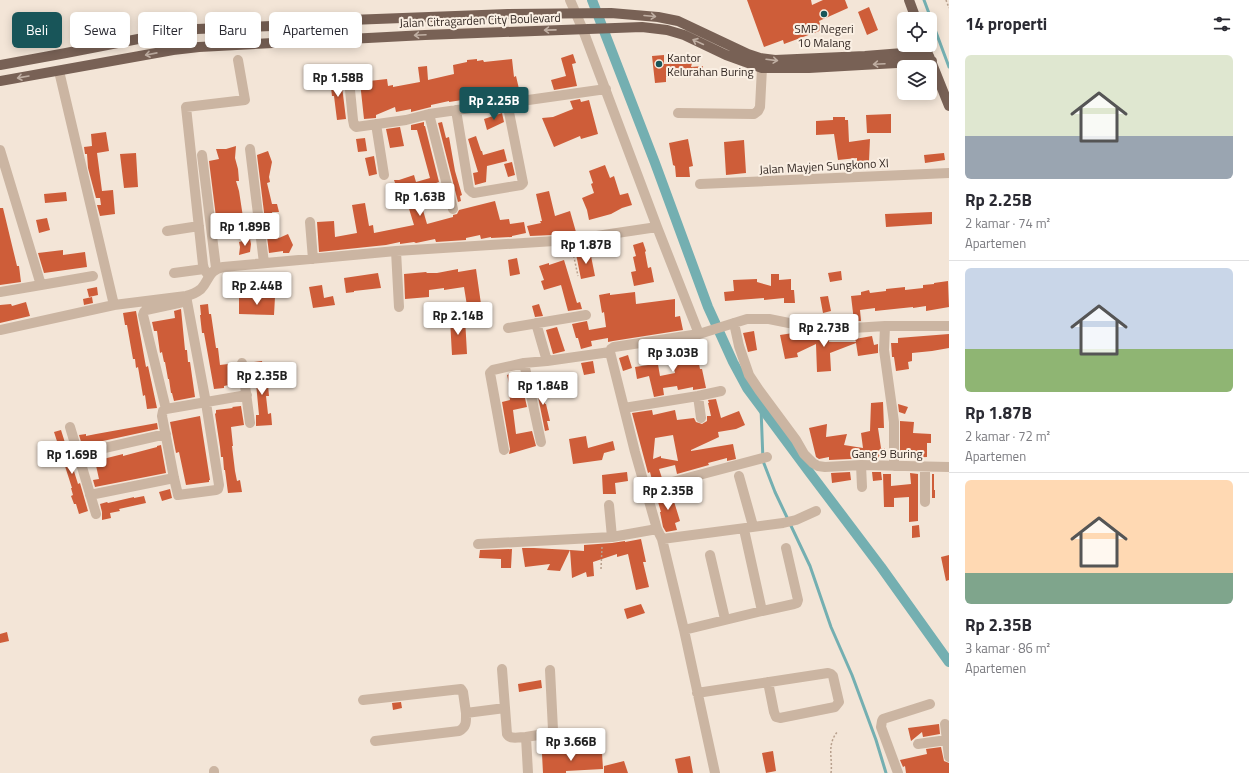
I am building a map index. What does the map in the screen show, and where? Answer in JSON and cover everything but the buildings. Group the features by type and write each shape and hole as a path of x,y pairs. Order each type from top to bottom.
{"main road":[{"path":"909,0 913,12"},
{"name":"Jalan Citragarden City Boulevard","path":"0,65 197,29 279,26 350,20 580,13 611,13 658,17 678,21 748,54 760,58 775,60 865,56 897,52"},
{"name":"Jalan Citragarden City Boulevard","path":"0,81 172,50 199,47 417,35 642,27 667,30 684,35 726,55 762,68 809,68 897,63"},
{"path":"937,74 949,106"}],"street":[{"path":"570,0 580,13 657,228 702,333"},
{"path":"210,271 199,226 186,107 245,100 238,60"},
{"path":"678,113 754,114 760,107 762,68"},
{"path":"59,70 114,305"},
{"path":"349,80 354,125 356,127 406,120 429,114 507,102 606,89"},
{"path":"456,110 470,189 474,193 521,185 524,183 507,102"},
{"path":"429,114 453,209"},
{"path":"376,124 384,175"},
{"path":"250,149 264,263"},
{"path":"0,150 41,285"},
{"path":"166,409 143,315 146,310 186,299 194,294 201,289 210,271 202,155"},
{"name":"Jalan Mayjen Sungkono XI","path":"700,184 949,173"},
{"path":"310,222 313,259"},
{"path":"168,231 199,226"},
{"path":"174,273 210,271 264,263 396,251 570,240 657,228"},
{"path":"396,251 399,307"},
{"path":"0,292 93,276"},
{"path":"0,330 114,305 186,299"},
{"path":"186,299 206,403 219,485 218,489 216,490 178,495 162,416 163,411 166,409 206,403 247,396"},
{"path":"508,328 586,315"},
{"path":"504,450 490,373 493,370 524,363 610,352 614,347 702,333 747,319 769,319 829,328 949,326"},
{"path":"536,323 546,361"},
{"name":"Gang 9 Buring","path":"733,323 749,375 796,440 804,454 813,463 818,466 825,467 861,465 949,467"},
{"path":"885,326 884,356 894,422 894,466"},
{"path":"610,352 635,452 657,529 662,539 684,630 715,773"},
{"path":"242,363 250,423"},
{"path":"524,363 541,442"},
{"path":"624,408 721,391"},
{"path":"698,396 701,418"},
{"path":"70,427 96,514"},
{"path":"78,454 166,434"},
{"path":"646,489 763,458"},
{"path":"861,465 862,487"},
{"path":"925,467 925,502"},
{"path":"739,476 753,526"},
{"path":"90,495 174,478"},
{"path":"607,537 609,505"},
{"path":"662,539 783,523 796,520 816,511"},
{"path":"478,544 607,537 657,529"},
{"path":"745,534 762,611"},
{"path":"684,630 797,603 798,600 786,548"},
{"path":"710,555 725,620"},
{"path":"502,670 507,734 508,737 511,738 550,733 553,730 550,670"},
{"path":"697,693 768,682 828,673 833,676 838,702 835,707 780,718 776,717 768,682"},
{"path":"363,700 461,688 463,692 466,713 466,726 464,729 459,731 374,741"},
{"path":"898,773 881,726 882,721 883,719 930,704"},
{"path":"466,713 505,708"},
{"path":"945,724 949,756"},
{"path":"526,737 528,773"},
{"path":"918,744 947,740"}],"path":[{"path":"946,0 949,8"},
{"path":"570,240 578,276"},
{"path":"601,569 607,537"},
{"path":"830,773 831,744 834,735 838,732"}],"waterway":[{"path":"592,0 655,163 708,307 733,362 747,388 881,567 949,662"},
{"path":"924,0 949,67"},
{"path":"761,408 763,461 775,492 810,566 831,627 852,675 876,740 886,773"}],"place":[{"name":"SMP Negeri 10 Malang","path":"824,14"},
{"name":"Kantor Kelurahan Buring","path":"659,64"}]}
